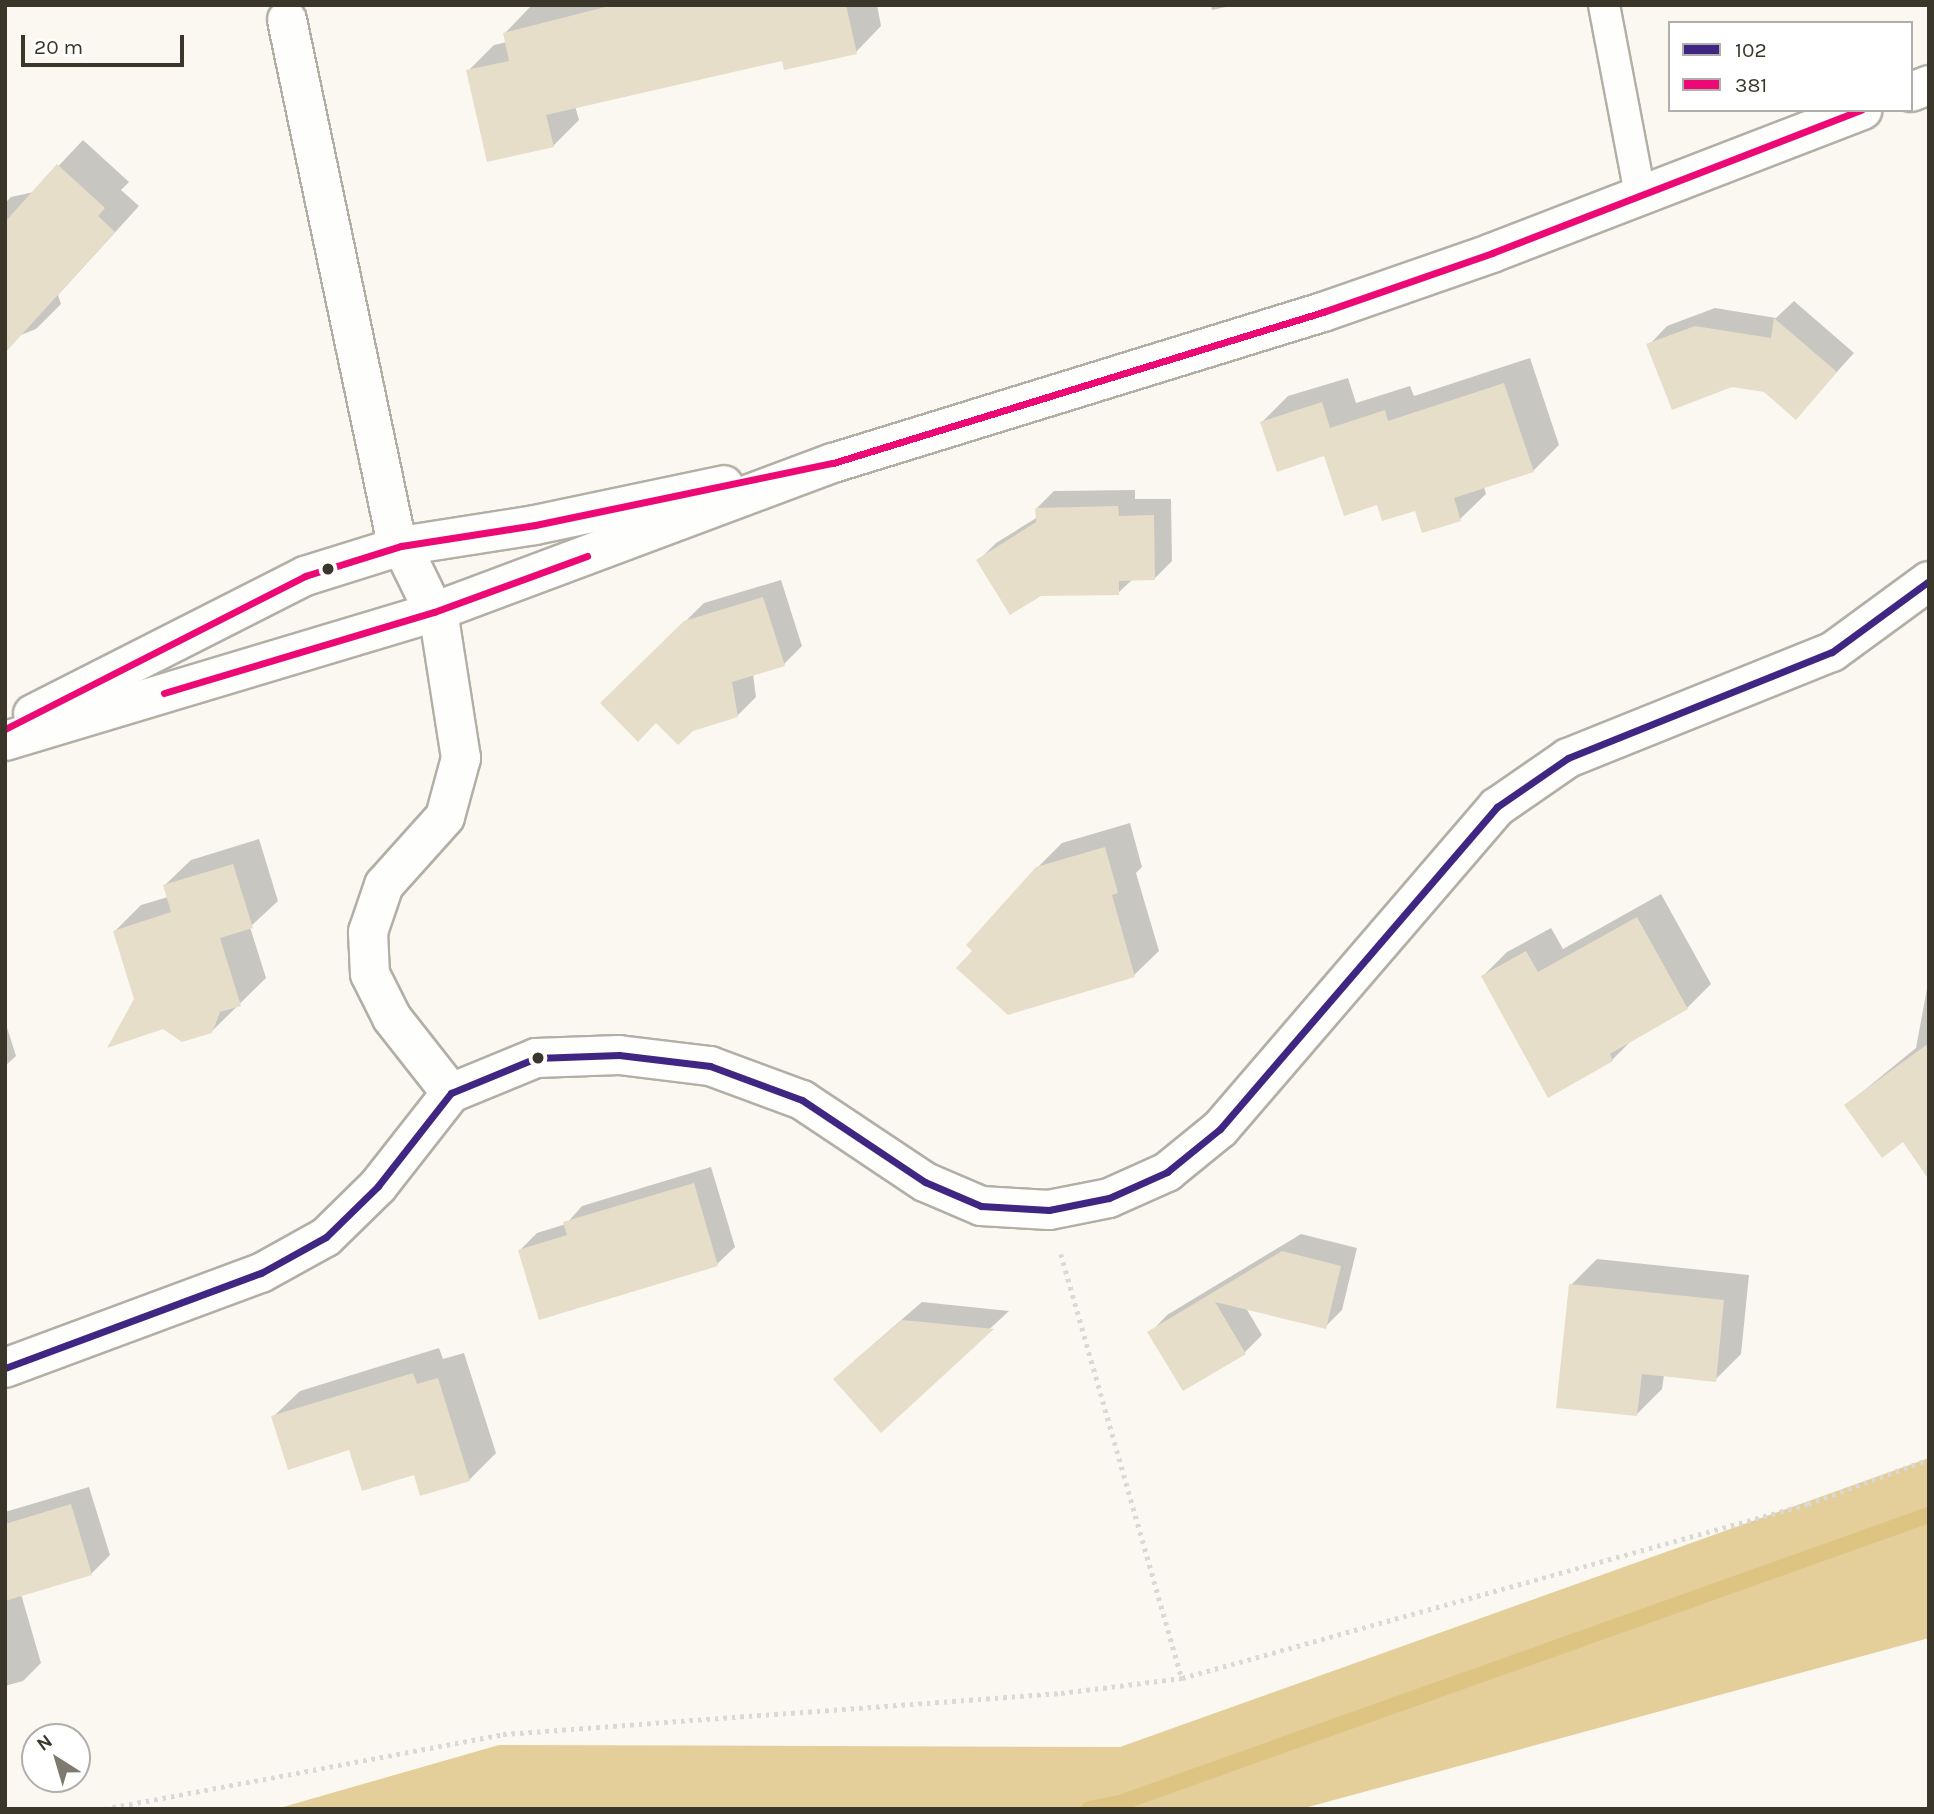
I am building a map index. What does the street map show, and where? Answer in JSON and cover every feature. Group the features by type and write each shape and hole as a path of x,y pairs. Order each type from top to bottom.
{"street":[{"path":"287,20 394,530 440,624 461,758 445,817 384,885 368,932 370,974 392,1018 451,1093"},
{"path":"5,741 434,612 833,463 1323,312 1492,253 1640,193 1857,112"},
{"path":"5,729 305,576 401,546 535,525 833,463"},
{"path":"5,1368 261,1273 326,1237 378,1186 451,1093 536,1058 619,1055 710,1066 802,1100 925,1182 981,1206 1049,1210 1109,1198 1167,1172 1220,1129 1497,807 1568,758 1832,652 1929,581"}],"lane":[{"path":"1604,5 1640,193"}],"path":[{"path":"1049,1210 1182,1678"},
{"path":"104,1809 503,1734 1062,1693 1182,1678 1808,1504 1929,1459"}],"shaded area":[{"path":"1929,1458 1929,1638 1301,1809 276,1809 499,1745 1120,1747"}],"building":[{"path":"613,5 846,5 857,54 784,70 782,61 546,115 554,147 487,162 466,70 509,61 503,33"},
{"path":"57,164 105,208 98,216 115,232 5,353 5,222"},
{"path":"1774,318 1837,372 1796,420 1764,392 1732,387 1672,410 1646,344 1695,326 1771,338"},
{"path":"1504,383 1534,472 1454,498 1461,521 1422,533 1415,511 1382,521 1377,505 1344,516 1324,456 1277,472 1260,422 1322,402 1330,428 1385,410 1388,421"},
{"path":"1118,506 1119,516 1154,515 1155,580 1119,581 1119,595 1041,596 1010,615 976,560 1036,522 1035,508"},
{"path":"763,597 785,666 732,682 738,717 693,731 678,745 656,723 638,742 600,703 684,621"},
{"path":"1105,847 1118,893 1112,895 1135,977 1008,1015 956,968 972,951 966,945 1036,867"},
{"path":"233,864 253,928 220,938 241,1006 220,1012 212,1033 182,1042 163,1029 107,1048 134,999 113,931 171,912 163,885"},
{"path":"1637,917 1688,1009 1610,1054 1613,1061 1548,1098 1481,976 1526,951 1538,972"},
{"path":"1929,1043 1929,1180 1903,1142 1882,1158 1844,1105"},
{"path":"694,1183 718,1266 539,1320 518,1250 567,1235 563,1222"},
{"path":"1282,1251 1341,1266 1326,1329 1215,1302 1246,1354 1183,1391 1147,1332"},
{"path":"1569,1284 1724,1300 1716,1382 1642,1374 1637,1416 1556,1408"},
{"path":"902,1320 994,1329 881,1433 833,1379"},
{"path":"413,1373 417,1384 438,1378 470,1481 420,1496 414,1475 362,1491 349,1450 288,1470 271,1416"},
{"path":"71,1504 92,1575 5,1601 5,1524"}],"waterway":[{"path":"1089,1809 1120,1803 1929,1515"}],"transit line":[{"name":"381","path":"5,729 305,576 401,546 535,525 833,463 1323,312 1492,253 1856,112"},
{"name":"381","path":"164,693 434,612 587,556"},
{"name":"102","path":"5,1368 261,1273 326,1237 378,1186 451,1093 536,1058 619,1055 710,1066 802,1100 925,1182 981,1206 1049,1210 1109,1198 1167,1172 1220,1129 1497,807 1568,758 1832,652 1929,581"}]}
